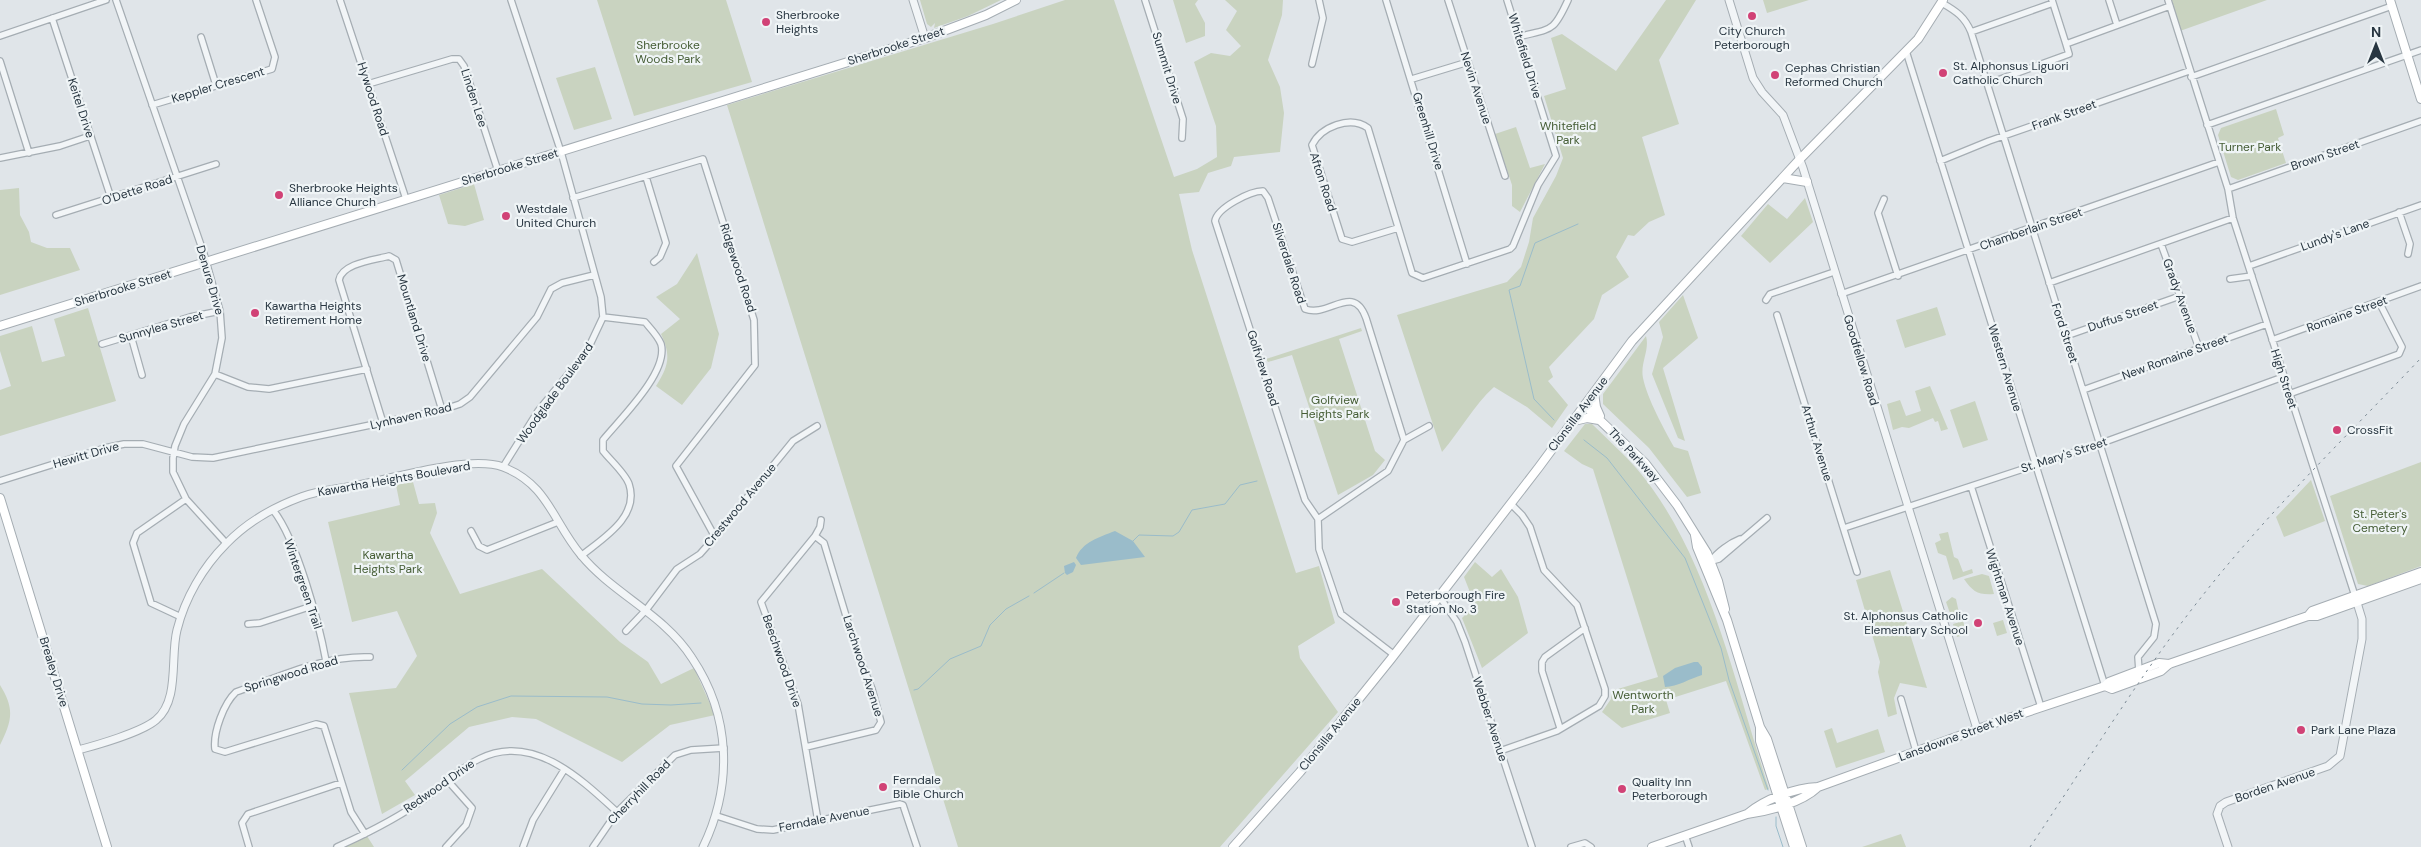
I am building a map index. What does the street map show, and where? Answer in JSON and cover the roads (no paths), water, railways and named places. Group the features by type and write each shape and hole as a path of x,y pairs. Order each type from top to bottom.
{"main road":[{"name":"Sherbrooke Street","path":"0,326 925,38 986,16 1016,0"},
{"name":"Clonsilla Avenue","path":"1233,847 1300,772 1439,596 1646,324 1799,160 1918,39 1943,1"},
{"path":"2391,3 2421,99"},
{"path":"1783,178 1807,182"},
{"path":"1594,393 1596,407 1605,424"},
{"name":"The Parkway","path":"1585,406 1657,477 1695,534 1695,541 1707,562 1727,620 1760,727 1760,741 1802,847"},
{"path":"1572,422 1587,418 1605,424"},
{"name":"Brealey Drive","path":"0,498 107,847"},
{"name":"Lansdowne Street West","path":"2356,599 2421,572"},
{"name":"Lansdowne Street West","path":"1652,847 1747,814 1760,812 1783,800 1810,795 1818,787 1977,729 2105,686 2109,682 2159,664 2169,664 2308,616 2312,610 2421,579"},
{"name":"Lansdowne Street West","path":"2105,686 2112,688 2161,671 2169,664"},
{"name":"The Parkway","path":"1783,800 1794,847"}],"street":[{"path":"0,36 106,0"},
{"name":"Denure Drive","path":"116,0 175,178 206,262 220,311 222,338 215,374 184,424 173,451 173,472 186,499 226,543"},
{"name":"Keppler Crescent","path":"152,105 272,69 275,57 256,0"},
{"name":"Hywood Road","path":"340,0 406,199"},
{"path":"511,0 561,152 600,297 603,317 644,322 660,344 661,359 654,376 603,440 603,451 629,484 631,500 628,512 620,524 581,556"},
{"path":"913,0 925,38"},
{"name":"Summit Drive","path":"1146,0 1182,119 1182,138"},
{"path":"1312,64 1323,18 1319,0"},
{"name":"Greenhill Drive","path":"1386,0 1412,79 1467,264"},
{"name":"Nevin Avenue","path":"1448,0 1504,176"},
{"name":"Whitefield Drive","path":"1507,0 1556,156 1538,185 1513,246 1510,249"},
{"path":"1518,37 1552,27 1558,22 1568,0"},
{"name":"Goodfellow Road","path":"1728,0 1753,78 1762,92 1783,115 1807,182 1906,507 1977,729"},
{"path":"2109,0 2118,25"},
{"name":"Ford Street","path":"1943,1 1966,20 1971,32 2156,624 2154,637 2138,657 2139,671"},
{"path":"1971,32 2052,2 2066,44 2069,54 1987,84"},
{"path":"2066,44 2118,25 2169,3"},
{"name":"High Street","path":"2169,3 2228,189 2233,218 2362,619 2362,639 2342,751 2336,760"},
{"name":"Frank Street","path":"1940,161 2391,3"},
{"name":"Keitel Drive","path":"52,18 111,198"},
{"path":"201,37 216,85"},
{"path":"2207,125 2421,50"},
{"name":"Western Avenue","path":"1906,51 2105,686"},
{"name":"Linden Lee","path":"368,84 452,59 459,59 464,66 498,171"},
{"path":"0,61 29,153"},
{"path":"1412,79 1468,62"},
{"name":"Brown Street","path":"2228,189 2421,121"},
{"name":"Afton Road","path":"1398,228 1352,242 1342,239 1314,157 1312,145 1321,132 1351,122 1361,123 1368,128 1412,273 1423,278 1510,249"},
{"path":"0,158 60,146 90,136"},
{"name":"Ridgewood Road","path":"574,198 703,160 754,320 755,365 676,466 715,538"},
{"name":"Chamberlain Street","path":"1841,294 1898,276 2219,162"},
{"name":"O'Dette Road","path":"56,215 216,164"},
{"path":"646,177 666,243 660,257 654,262"},
{"name":"Silverdale Road","path":"1217,214 1249,194 1262,191 1268,198 1305,309 1312,312 1353,302 1359,304 1366,318 1404,440"},
{"path":"1884,200 1878,213 1898,276"},
{"name":"Lundy's Lane","path":"2249,266 2421,205"},
{"path":"2399,212 2410,244 2408,254"},
{"name":"Golfview Road","path":"1217,214 1216,221 1305,500 1318,519"},
{"path":"2049,283 2233,218"},
{"name":"Grady Avenue","path":"2162,244 2200,348"},
{"name":"Mountland Drive","path":"383,422 340,276 347,268 388,256 396,260 442,410"},
{"path":"1766,300 1770,294 1834,272"},
{"name":"Lynhaven Road","path":"173,451 192,457 213,458 442,410 460,404 470,397 537,317 551,289 562,283 594,275"},
{"path":"2230,279 2252,276"},
{"name":"Romaine Street","path":"2272,340 2421,286"},
{"name":"Duffus Street","path":"2066,336 2180,296"},
{"path":"2290,394 2393,358 2400,352 2402,347 2379,302"},
{"name":"Sunnylea Street","path":"102,344 190,317 220,311"},
{"name":"Arthur Avenue","path":"1777,315 1857,572"},
{"name":"Woodglade Boulevard","path":"503,467 538,411 587,351 603,317"},
{"name":"New Romaine Street","path":"2082,390 2267,324"},
{"path":"131,336 142,375"},
{"path":"215,374 248,387 269,389 367,369"},
{"name":"St. Mary's Street","path":"1844,528 2099,444 2284,377"},
{"name":"Crestwood Avenue","path":"626,631 646,610 677,569 700,554 715,538 793,441 817,426"},
{"path":"1393,654 1341,614 1319,549 1318,519 1388,471 1404,440 1429,426"},
{"name":"Hewitt Drive","path":"0,481 105,448 124,444 143,444 173,451"},
{"name":"Kawartha Heights Boulevard","path":"78,750 131,733 156,720 164,710 171,688 173,655 181,617 200,576 226,543 256,519 303,496 445,467 480,464 503,467 526,478 540,492 552,507 558,522 581,556 599,574 680,639 706,677 718,710 724,748 723,785 717,816 703,847"},
{"name":"Wightman Avenue","path":"1971,486 2041,707"},
{"path":"181,617 150,603 133,543 137,533 186,499"},
{"path":"1500,751 1557,731 1600,706 1605,696 1605,689 1577,606 1544,570 1530,527 1522,515 1510,504"},
{"name":"Wintergreen Trail","path":"274,510 295,553 320,633 326,661"},
{"path":"1707,562 1731,543 1740,540 1767,518"},
{"name":"Beechwood Drive","path":"818,821 798,704 761,602 815,536 820,528 821,520"},
{"path":"471,530 479,546 486,550 558,522"},
{"name":"Larchwood Avenue","path":"806,747 876,730 881,722 872,689 856,649 824,543 815,536"},
{"name":"Webber Avenue","path":"1439,596 1457,622 1465,642 1532,847"},
{"path":"248,624 260,623 312,606"},
{"path":"1560,728 1542,671 1542,662 1545,657 1585,628"},
{"name":"Springwood Road","path":"364,834 352,812 341,784 324,726 321,724 225,752 215,749 214,740 230,697 236,692 326,661 342,658 370,657"},
{"path":"1901,699 1916,751"},
{"name":"Cherryhill Road","path":"593,847 617,812 675,755 691,750 724,748"},
{"name":"Redwood Drive","path":"337,847 364,834 425,798 478,759 506,750 529,752 542,756 585,783 617,812"},
{"name":"Borden Avenue","path":"2228,847 2217,814 2220,806 2226,802 2328,766 2336,760"},
{"path":"523,847 533,820 564,770"},
{"path":"446,847 466,825 472,808 448,781"},
{"path":"248,847 242,823 248,814 341,784"},
{"name":"Ferndale Avenue","path":"717,816 757,829 773,830 903,805 917,847"},
{"path":"1685,835 1689,847"},
{"path":"1571,847 1585,843 1591,847"}],"water":[{"path":"1115,531 1133,541 1145,557 1081,565 1076,558 1087,544"},
{"path":"1074,562 1076,565 1073,572 1067,575 1064,566"},
{"path":"1698,662 1702,667 1702,675 1674,686 1665,687 1663,676 1675,668"}],"waterway":[{"path":"1554,420 1534,399 1509,290 1520,286 1535,243 1578,224"},
{"path":"1584,440 1607,458 1685,558 1721,648 1729,680 1768,790"},
{"path":"1133,541 1139,535 1173,536 1179,532 1192,510 1225,504 1240,485 1257,481"},
{"path":"1034,593 1064,573"},
{"path":"914,690 918,689 950,659 981,646 990,625 1006,609 1029,596"},
{"path":"402,770 450,724 477,707 511,696 607,697 642,704 701,703"},
{"path":"1776,817 1776,826 1783,847"}],"railway":[{"path":"2030,847 2157,656 2203,595 2282,503 2421,358"}],"place":[{"name":"City Church Peterborough","path":"1752,16"},
{"name":"Sherbrooke Heights","path":"766,22"},
{"name":"St. Alphonsus Liguori Catholic Church","path":"1943,73"},
{"name":"Cephas Christian Reformed Church","path":"1775,75"},
{"name":"Sherbrooke Heights Alliance Church","path":"279,195"},
{"name":"Westdale United Church","path":"506,216"},
{"name":"Kawartha Heights Retirement Home","path":"255,313"},
{"name":"CrossFit","path":"2337,430"},
{"name":"Peterborough Fire Station No. 3","path":"1396,602"},
{"name":"St. Alphonsus Catholic Elementary School","path":"1978,623"},
{"name":"Park Lane Plaza","path":"2301,730"},
{"name":"Ferndale Bible Church","path":"883,787"},
{"name":"Quality Inn Peterborough","path":"1622,789"}],"park label":[{"name":"Sherbrooke Woods Park","path":"668,52"},
{"name":"Whitefield Park","path":"1568,133"},
{"name":"Turner Park","path":"2250,147"},
{"name":"Golfview Heights Park","path":"1335,407"},
{"name":"St. Peter's Cemetery","path":"2380,521"},
{"name":"Kawartha Heights Park","path":"388,562"},
{"name":"Wentworth Park","path":"1643,702"}]}
